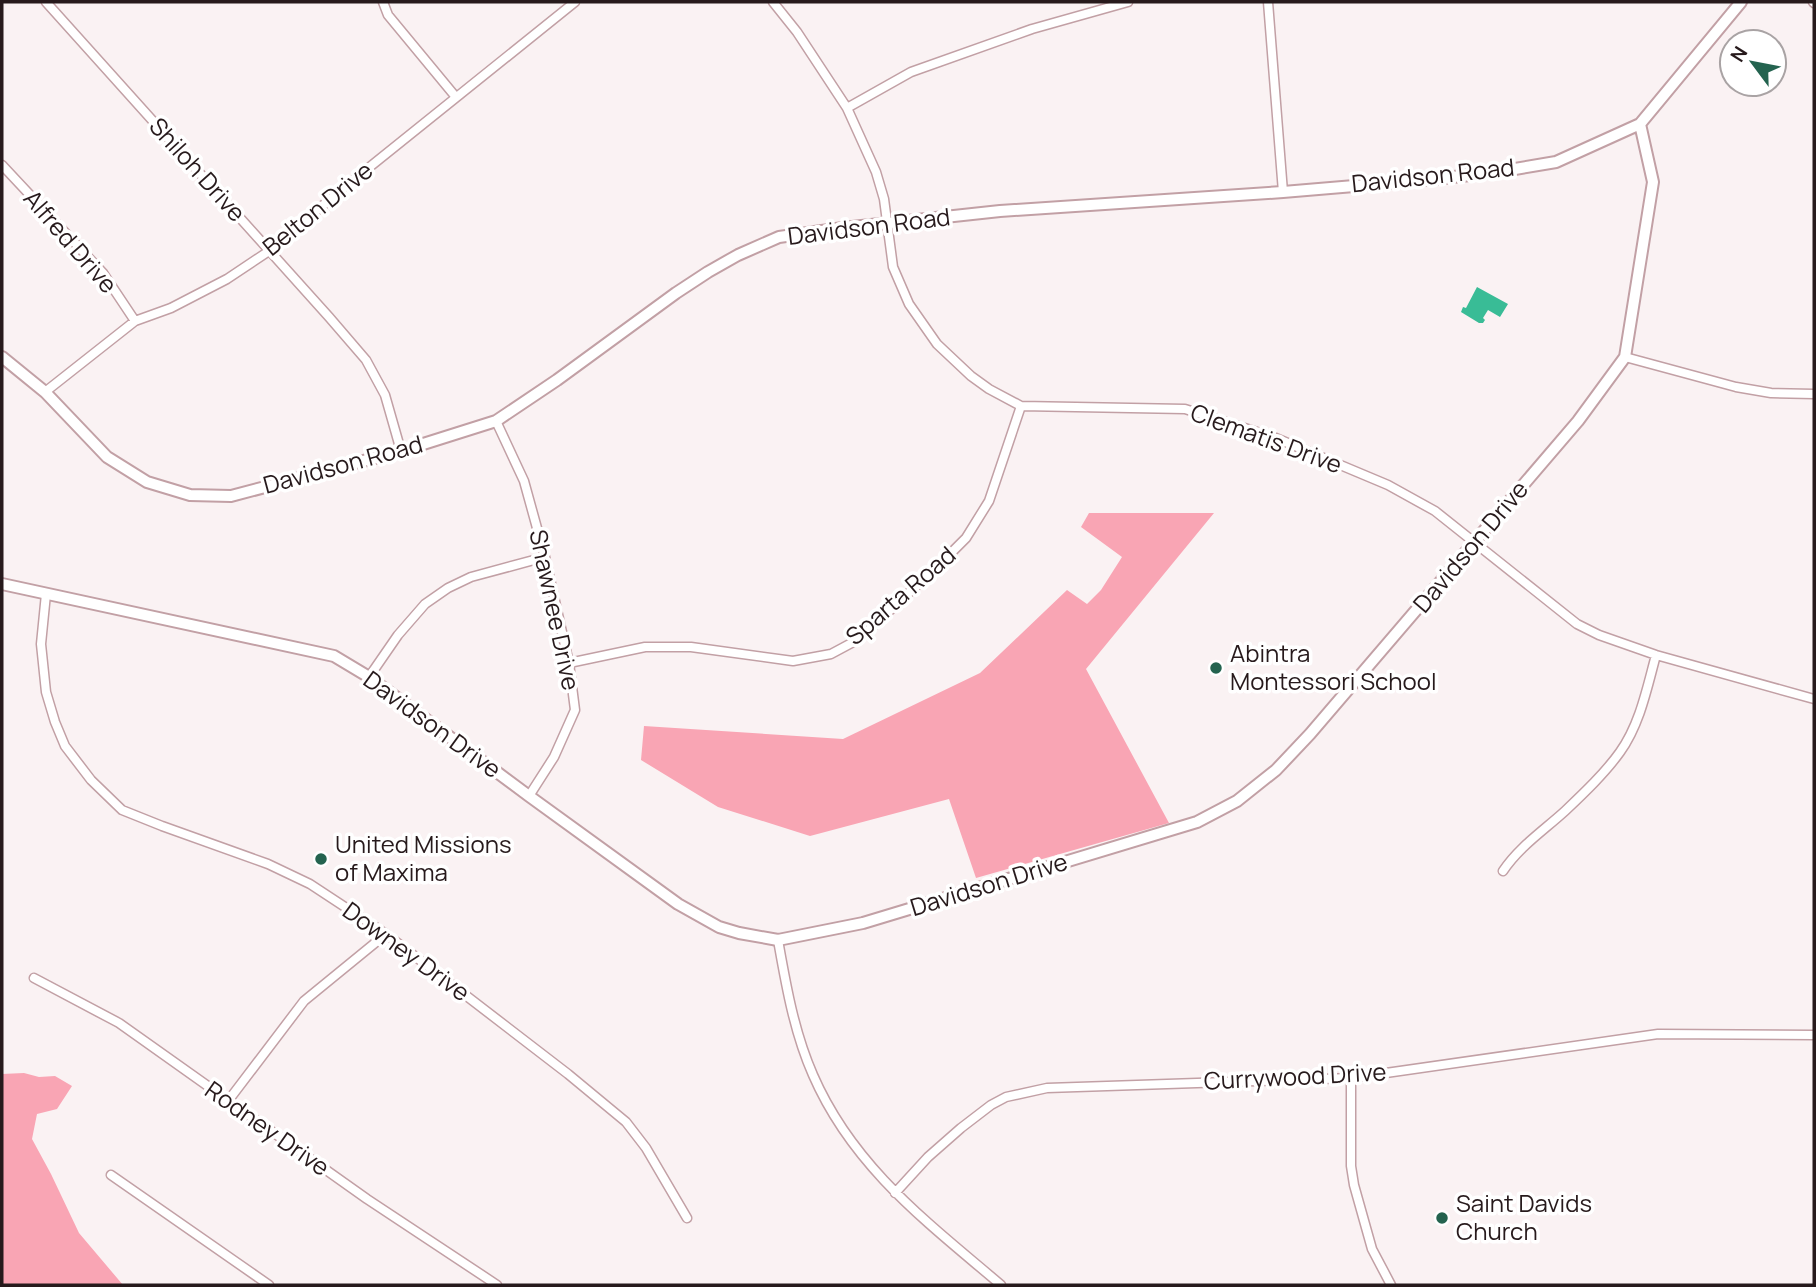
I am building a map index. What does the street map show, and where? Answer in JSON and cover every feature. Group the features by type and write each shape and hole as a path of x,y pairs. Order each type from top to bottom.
{"street":[{"name":"Shiloh Drive","path":"46,2 366,360 386,395 401,451"},
{"path":"383,2 388,15 455,96"},
{"name":"Belton Drive","path":"45,392 135,321 172,308 227,279 269,251 455,96 575,2"},
{"name":"Clematis Drive","path":"773,2 797,32 847,108 876,172 884,199 893,267 909,304 937,344 989,389 1021,406 1185,409 1276,438 1388,485 1436,511 1577,624 1599,635 1656,655 1814,699"},
{"path":"847,108 911,72 1032,30 1128,2"},
{"path":"1268,2 1283,192"},
{"name":"Davidson Road","path":"2,357 45,392 107,457 147,482 190,495 231,496 401,451 496,421 708,272 779,237 999,211 1283,192 1476,174 1556,162 1640,124 1741,2"},
{"name":"Davidson Drive","path":"2,584 334,656 369,677 678,904 719,927 778,940 863,923 1198,822 1237,801 1276,770 1578,421 1625,356 1653,182 1640,124"},
{"name":"Alfred Drive","path":"2,165 103,273 135,321"},
{"path":"1625,356 1736,387 1771,393 1814,394"},
{"name":"Sparta Road","path":"569,663 645,647 691,647 793,661 831,654 859,639 966,538 989,500 1021,406"},
{"name":"Shawnee Drive","path":"496,421 524,481 545,557 569,663 575,710 554,757 529,796"},
{"path":"369,677 398,635 425,604 448,588 471,577 545,557"},
{"name":"Downey Drive","path":"46,594 41,644 46,692 65,746 91,780 122,810 278,869 310,884 386,934 626,1122 646,1148 687,1218"},
{"path":"1503,871 1526,844 1599,777 1621,750 1640,711 1656,655"},
{"path":"228,1101 304,1001 386,934"},
{"path":"778,940 790,1007 812,1073 834,1117 861,1156 895,1193 1001,1285"},
{"name":"Rodney Drive","path":"34,978 119,1023 367,1199 497,1285"},
{"name":"Currywood Drive","path":"895,1193 928,1157 991,1105 1006,1097 1047,1088 1351,1079 1657,1034 1814,1035"},
{"path":"1351,1079 1351,1166 1354,1185 1372,1249 1391,1285"},
{"path":"111,1175 269,1285"}],"shaded area":[{"path":"1477,287 1508,304 1500,317 1488,310 1483,323 1479,323 1461,312"},
{"path":"1089,513 1214,513 1086,669 1169,823 976,878 949,799 810,836 718,807 641,760 644,726 843,739 980,673 1067,590 1087,604 1101,590 1122,557 1081,527"},
{"path":"24,1073 39,1077 55,1076 72,1086 57,1109 37,1114 32,1139 79,1233 123,1285 2,1285 2,1074"}],"place":[{"name":"Abintra Montessori School","path":"1216,668"},
{"name":"United Missions of Maxima","path":"321,859"},
{"name":"Saint Davids Church","path":"1442,1218"}]}
